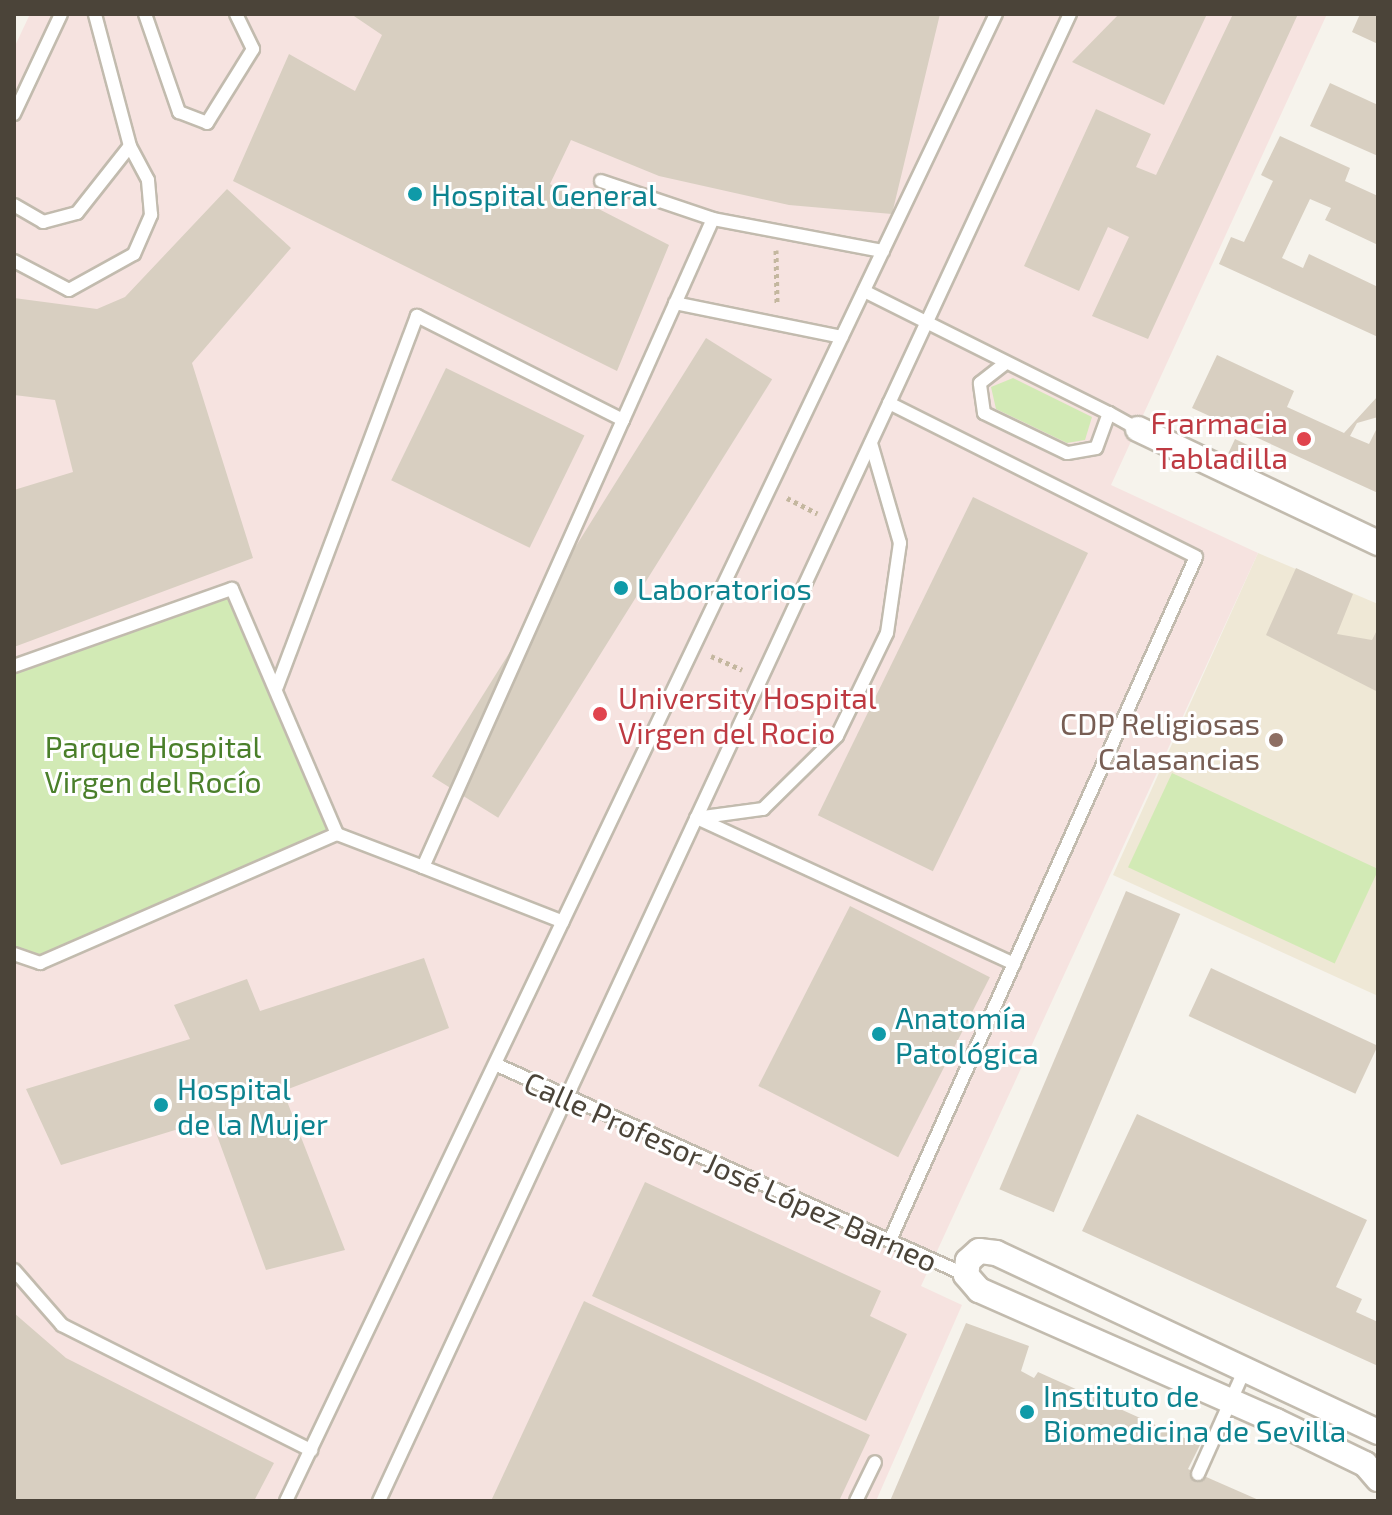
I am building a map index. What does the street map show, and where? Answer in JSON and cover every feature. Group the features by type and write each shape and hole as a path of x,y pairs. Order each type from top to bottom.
{"street":[{"path":"1138,429 1378,543"},
{"name":"Calle Profesor José López Barneo","path":"1378,1432 987,1251 973,1255 966,1275 979,1290 1365,1464 1378,1479"},
{"path":"1033,1314 1048,1278"}],"lane":[{"path":"14,114 61,14"},
{"path":"14,261 69,290 134,254 151,215 148,180 130,146 95,14"},
{"path":"145,14 179,112 207,123 253,49 236,14"},
{"path":"286,1501 497,1065 996,14"},
{"path":"379,1501 1070,14"},
{"path":"14,205 43,222 77,213 130,146"},
{"path":"601,181 713,219 883,251"},
{"path":"423,867 713,219"},
{"path":"864,291 1138,429"},
{"path":"675,303 842,337"},
{"path":"277,686 417,316 623,420"},
{"path":"1004,364 977,393 992,419 1077,453 1096,448 1109,413"},
{"path":"889,403 1196,557 890,1240"},
{"path":"696,818 763,809 837,736 887,633 900,543 871,443"},
{"path":"14,666 232,589 277,686 337,834"},
{"path":"696,818 1014,964"},
{"path":"14,954 40,963 337,834 563,922"},
{"name":"Calle Profesor José López Barneo","path":"497,1065 565,1100 966,1275"},
{"path":"14,1270 62,1325 311,1450"},
{"path":"1198,1474 1245,1369"},
{"path":"856,1501 875,1462"}],"path":[{"path":"780,232 771,268 781,324"},
{"path":"693,649 761,678"}],"shaded area":[{"name":"University Hospital Virgen del Rocio","path":"30,14 1327,14 1111,485 1258,553 921,1286 962,1305 876,1501 14,1501 14,48"},
{"name":"CDP Religiosas Calasancias","path":"1258,553 1378,604 1378,996 1113,875"}],"green space":[{"path":"1013,378 1092,417 1085,440 1067,443 996,409 991,387"},
{"name":"Parque Hospital Virgen del Rocío","path":"232,589 337,834 40,963 14,954 14,667"},
{"path":"1172,773 1378,869 1335,964 1128,867"}],"building":[{"name":"Hospital General","path":"351,14 940,14 892,214 789,205 659,176 571,140 550,184 669,245 617,371 233,181 289,54 355,91 382,35"},
{"path":"1119,14 1207,14 1164,105 1072,62"},
{"path":"1233,14 1298,14 1148,339 1092,316 1129,237 1108,227 1079,291 1024,266 1096,109 1151,134 1136,167 1156,175"},
{"path":"1360,14 1378,14 1378,44 1352,32"},
{"path":"1330,83 1378,105 1378,156 1310,126"},
{"path":"1280,136 1350,168 1345,181 1378,196 1378,245 1325,220 1331,208 1310,199 1282,258 1303,268 1309,254 1378,287 1378,337 1219,264 1231,237 1244,242 1273,181 1261,175"},
{"path":"227,189 291,248 192,363 253,558 14,647 14,490 73,472 55,400 14,395 14,298 97,309 125,297"},
{"name":"Laboratorios","path":"706,338 772,379 498,818 432,776"},
{"path":"1217,355 1294,391 1287,407 1344,433 1378,396 1378,417 1357,423 1350,436 1369,444 1378,426 1378,493 1192,408"},
{"path":"446,368 584,436 530,548 391,480"},
{"path":"1235,439 1248,445 1241,459 1228,454"},
{"path":"973,497 1088,553 933,871 818,815"},
{"path":"1296,568 1353,594 1337,634 1372,640 1378,628 1378,692 1266,635"},
{"path":"1126,891 1180,914 1054,1212 999,1189"},
{"name":"Anatomía Patológica","path":"850,906 990,977 898,1157 758,1086"},
{"name":"Hospital de la Mujer","path":"424,958 449,1028 283,1091 345,1250 266,1270 211,1119 61,1165 26,1089 190,1039 174,1005 247,979 260,1011"},
{"path":"1211,968 1378,1046 1355,1094 1189,1016"},
{"path":"1137,1114 1367,1220 1336,1287 1362,1299 1356,1312 1378,1322 1378,1366 1082,1231"},
{"path":"645,1182 881,1291 870,1316 907,1334 866,1421 592,1296"},
{"path":"584,1301 870,1435 839,1501 491,1501"},
{"path":"14,1313 66,1358 274,1463 254,1501 14,1501"},
{"name":"Instituto de Biomedicina de Sevilla","path":"966,1323 1029,1346 1021,1371 1034,1378 1038,1372 1200,1445 1188,1469 1261,1501 890,1501"}],"place":[{"name":"Hospital General","path":"415,194"},
{"name":"Frarmacia Tabladilla","path":"1304,439"},
{"name":"Laboratorios","path":"621,588"},
{"name":"University Hospital Virgen del Rocio","path":"600,714"},
{"name":"CDP Religiosas Calasancias","path":"1276,740"},
{"name":"Anatomía Patológica","path":"879,1034"},
{"name":"Hospital de la Mujer","path":"161,1105"},
{"name":"Instituto de Biomedicina de Sevilla","path":"1027,1412"}]}
